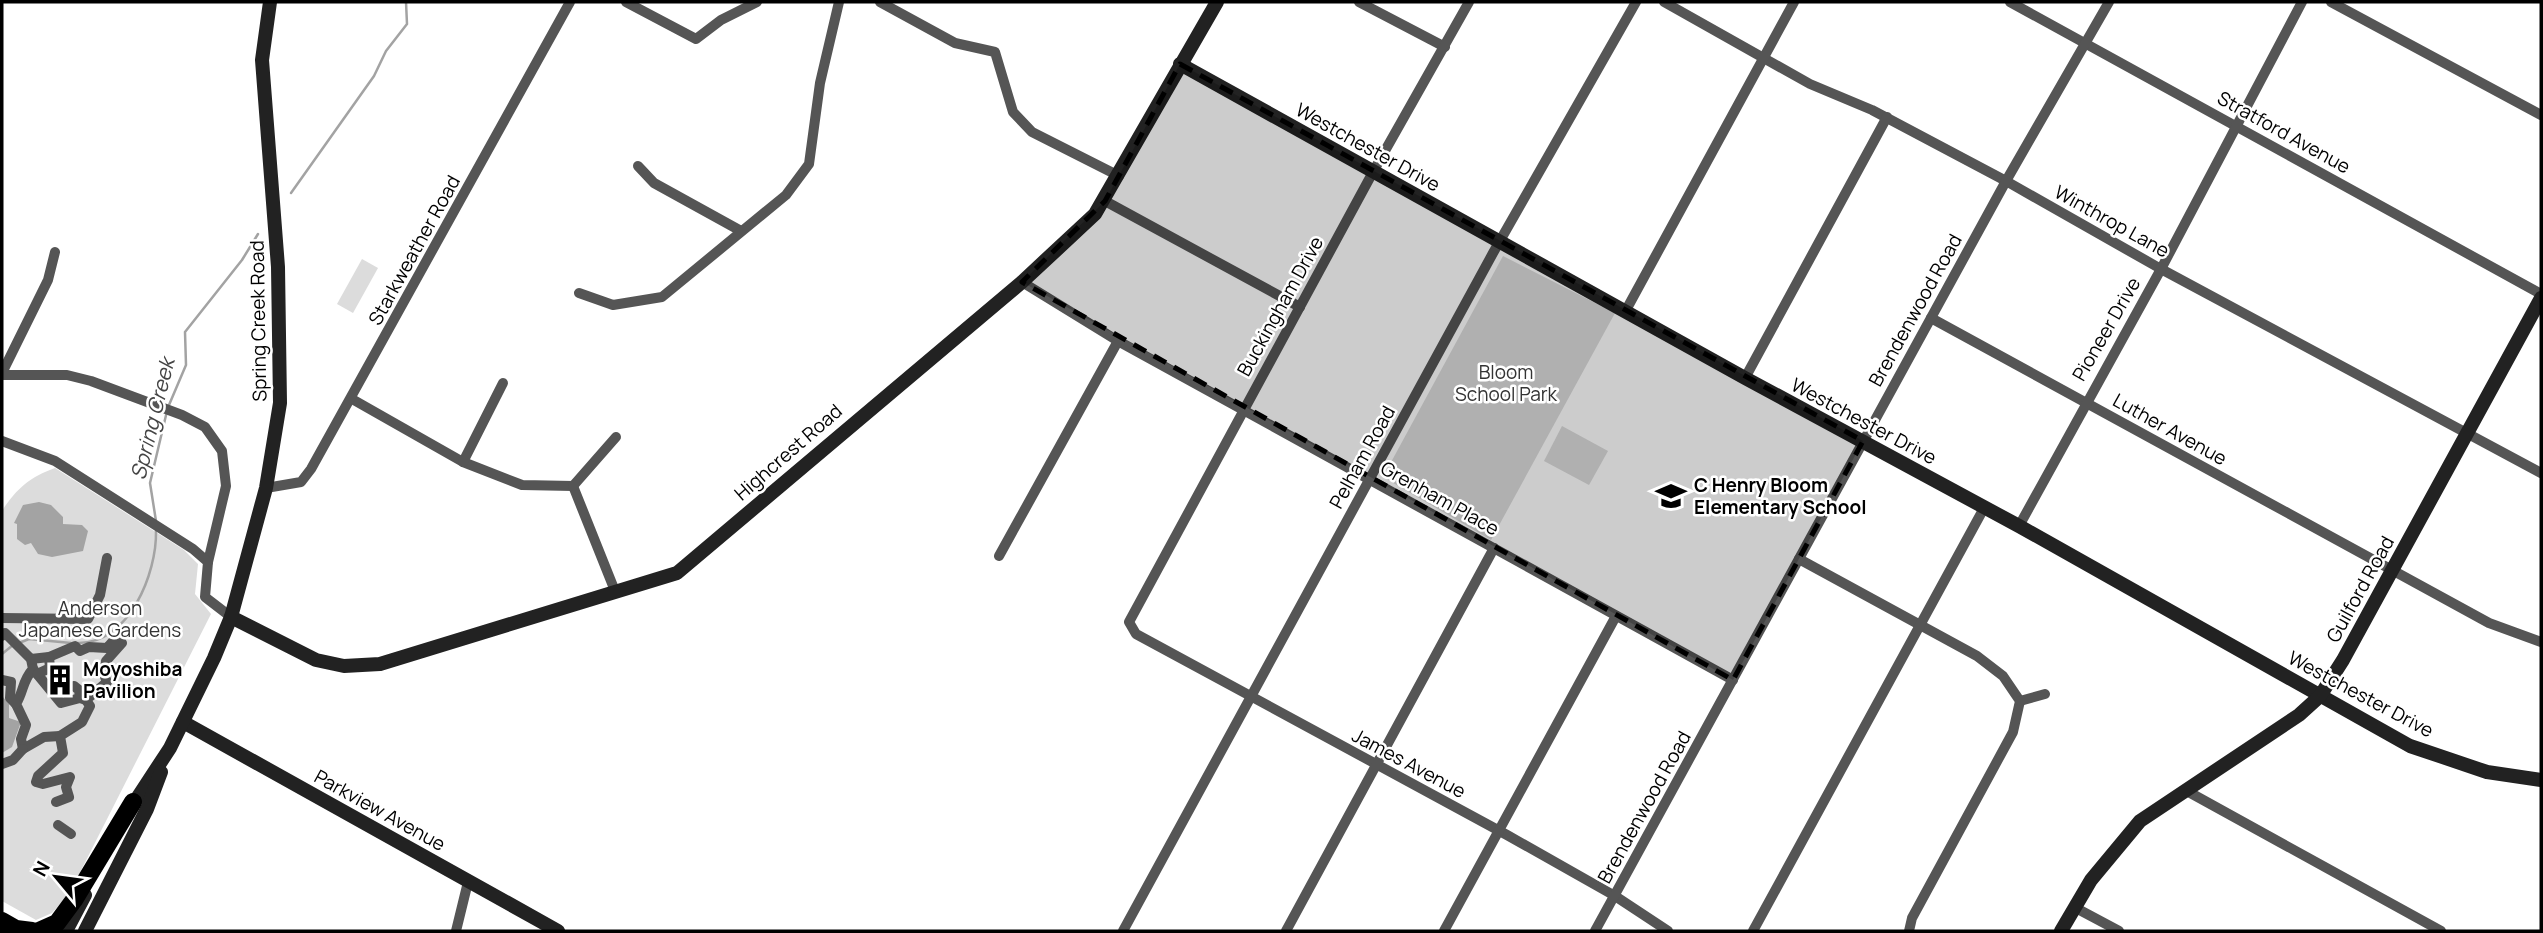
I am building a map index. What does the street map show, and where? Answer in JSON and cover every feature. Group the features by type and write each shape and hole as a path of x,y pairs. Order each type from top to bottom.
{"main road":[{"path":"39,931 57,923 74,900 133,802"},
{"path":"2,921 16,929 32,931"}],"street":[{"name":"Spring Creek Road","path":"85,931 147,808 170,748 231,617 266,488 280,403 278,267 262,60 270,2"},
{"name":"Starkweather Road","path":"266,488 301,482 352,399 570,2"},
{"path":"626,2 696,39 751,3"},
{"path":"579,293 613,305 662,296 786,195 809,164 820,83 839,2"},
{"path":"880,2 955,43 995,52 1013,112 1032,131 1119,176"},
{"name":"Highcrest Road","path":"231,617 316,660 344,666 380,664 677,573 1021,282 1096,214 1217,2"},
{"path":"1359,2 1446,47"},
{"name":"Buckingham Drive","path":"1131,630 1129,622 1373,172 1446,47 1469,2"},
{"name":"Pelham Road","path":"1123,931 1499,243 1636,2"},
{"name":"Winthrop Lane","path":"1664,2 1822,90 1887,117 2161,269 2541,473"},
{"path":"1625,312 1794,2"},
{"name":"Stratford Avenue","path":"2010,2 2541,296"},
{"name":"Brendenwood Road","path":"1595,931 2006,181 2109,2"},
{"name":"Pioneer Drive","path":"2019,526 2161,269 2302,2"},
{"path":"2331,2 2541,115"},
{"name":"Westchester Drive","path":"1180,64 1745,379 2019,526 2410,746 2487,772 2541,780"},
{"path":"1745,379 1887,117"},
{"path":"638,166 654,183 741,231"},
{"path":"1105,201 1300,307"},
{"path":"55,252 48,279 2,374 67,375 182,415 205,427 214,436 222,452 226,470 223,505 203,592 205,597 231,617"},
{"name":"Grenham Place","path":"1021,282 1118,341 1733,680"},
{"name":"Guilford Road","path":"2061,931 2099,869 2140,821 2281,729 2320,696 2392,571 2541,296"},
{"name":"Luther Avenue","path":"1931,318 2489,623 2541,642"},
{"path":"999,556 1118,341"},
{"path":"463,462 503,383"},
{"path":"352,399 463,462 522,485 573,486 616,437"},
{"path":"2,441 55,461 163,529 208,562"},
{"path":"573,486 615,591"},
{"path":"1753,931 1984,508"},
{"path":"1286,931 1494,548"},
{"path":"2,618 88,619 100,595 107,558"},
{"path":"1799,559 1986,663 2003,677 2020,701 2012,732 1912,918 1909,931"},
{"path":"1444,931 1616,616"},
{"name":"James Avenue","path":"1131,630 1615,896 1668,931"},
{"path":"7,637 32,664 61,704 83,699 107,682 103,672 106,661 121,643 114,640 107,648 89,647 80,651 75,646 32,664 23,679 22,695 16,704"},
{"path":"32,664 50,668 49,657"},
{"path":"2,680 11,682 10,698 16,704 26,725 21,739 23,749"},
{"path":"2,764 13,760 23,749 44,737 60,736 82,722 90,706 74,686"},
{"path":"2020,701 2045,694"},
{"name":"Parkview Avenue","path":"183,722 558,931"},
{"path":"56,802 69,797 66,787 70,777 53,783 36,782 38,776 63,753 60,736"},
{"name":"Spring Creek Road","path":"66,931 133,802 170,748"},
{"path":"2185,790 2441,931"},
{"path":"58,825 71,834"},
{"path":"456,931 468,882"},
{"path":"2074,907 2119,931"}],"highlighted area":[{"path":"1180,64 1863,441 1733,680 1022,282 1105,201"}],"green space":[{"name":"Bloom School Park","path":"1503,256 1615,313 1491,540 1383,477"},
{"path":"362,259 378,268 353,313 337,304"},
{"path":"1562,426 1608,451 1589,485 1544,461"},
{"name":"Anderson Japanese Gardens","path":"55,468 184,550 198,564 195,594 211,614 69,894 52,913 36,920 2,901 2,511 24,485"}],"shaded area":[{"path":"39,502 51,505 63,517 63,524 82,525 88,531 83,551 52,557 38,554 31,543 25,545 17,539 17,524 14,523 23,505"},
{"path":"2,696 9,704 9,718 21,722 12,747 2,753"}],"waterway":[{"name":"Spring Creek","path":"291,193 374,76 386,51 407,24 406,2"},
{"name":"Spring Creek","path":"169,405 186,365 185,332 242,260 258,234"},
{"name":"Spring Creek","path":"156,521 150,483 167,411"},
{"name":"Spring Creek","path":"78,643 96,640 112,632 125,619 145,585 155,548 156,531"},
{"name":"Spring Creek","path":"19,643 29,639 71,643"},
{"name":"Spring Creek","path":"2,654 13,645"}],"place":[{"name":"C Henry Bloom Elementary School","path":"1671,496"},
{"name":"Moyoshiba Pavilion","path":"60,680"}]}
